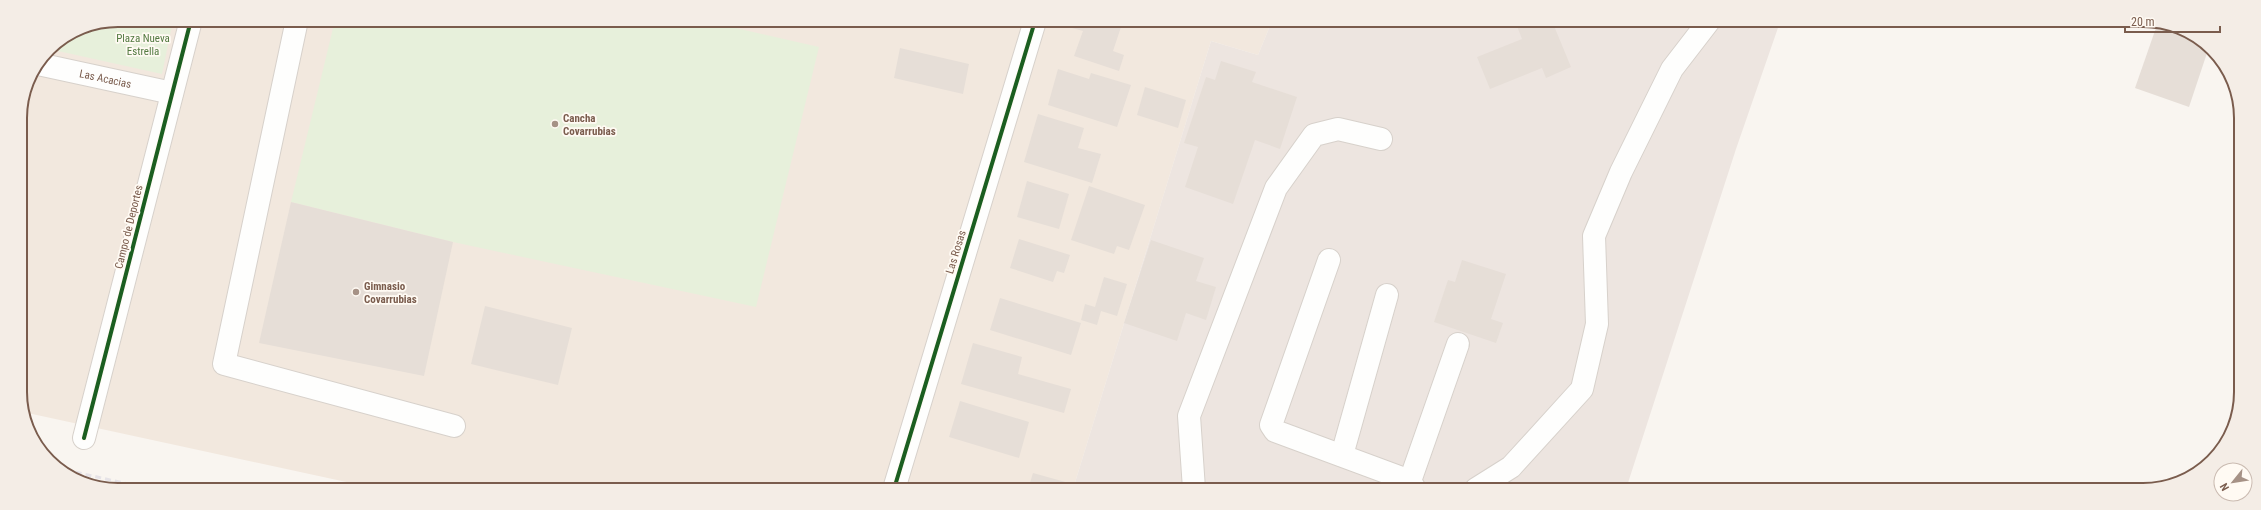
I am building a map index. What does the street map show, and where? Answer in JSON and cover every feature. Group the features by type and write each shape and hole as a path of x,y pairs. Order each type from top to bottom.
{"street":[{"name":"Campo de Deportes","path":"84,438 189,27"},
{"path":"296,27 224,364 454,426"},
{"name":"Las Rosas","path":"896,483 1033,27"},
{"path":"1486,483 1511,467 1582,389 1597,324 1594,236 1621,172 1672,69 1704,27"},
{"name":"Las Acacias","path":"44,65 172,93"},
{"path":"1194,483 1189,416 1276,188 1314,135 1338,129 1381,140"},
{"path":"1329,260 1271,425 1275,431 1342,455 1407,483"},
{"path":"1342,455 1387,295"},
{"path":"1413,483 1458,344"}],"shaded area":[{"path":"118,27 1270,27 1258,55 1211,41 1075,483 351,483 30,414 27,392 27,112 30,95 39,73 50,58 68,42 89,32"},
{"path":"1270,27 1778,27 1736,149 1628,483 1075,483 1211,41 1258,55"}],"green space":[{"name":"Plaza Nueva Estrella","path":"118,27 172,27 162,74 57,51 73,39 83,34 100,29"},
{"name":"Cancha Covarrubias","path":"333,27 731,27 819,47 756,307 453,242 291,202"}],"building":[{"path":"1121,27 1113,51 1124,55 1119,71 1074,56 1083,31 1072,28"},
{"path":"1517,27 1554,27 1571,67 1546,78 1542,68 1490,89 1477,57 1522,39"},
{"path":"2156,28 2183,36 2207,54 2189,107 2135,88"},
{"path":"900,48 969,64 963,94 894,78"},
{"path":"1221,61 1256,72 1252,82 1297,97 1280,149 1255,140 1233,204 1185,187 1198,147 1184,143 1206,77 1215,80"},
{"path":"1058,69 1089,79 1091,73 1131,85 1117,127 1048,105"},
{"path":"1145,87 1186,100 1178,128 1137,115"},
{"path":"1038,114 1084,128 1078,148 1101,154 1092,183 1024,162"},
{"path":"1027,181 1069,194 1059,229 1017,217"},
{"path":"1089,186 1145,205 1129,250 1117,246 1114,254 1071,240"},
{"name":"Gimnasio Covarrubias","path":"291,202 453,242 424,376 259,343"},
{"path":"1019,239 1070,255 1064,273 1057,271 1053,282 1010,268"},
{"path":"1151,240 1204,258 1196,281 1216,287 1206,320 1186,313 1177,341 1124,323"},
{"path":"1462,260 1506,274 1491,319 1503,323 1496,343 1434,322 1448,280 1455,282"},
{"path":"1104,277 1127,284 1117,316 1101,311 1097,325 1081,320 1085,304 1095,307"},
{"path":"1000,298 1081,323 1071,355 990,330"},
{"path":"485,306 572,328 558,385 471,364"},
{"path":"973,343 1022,357 1018,374 1071,389 1064,413 961,384"},
{"path":"960,401 1029,422 1019,458 949,437"},
{"path":"1033,473 1069,483 1030,483"}],"railway":[{"path":"75,472 124,483"}],"cycle path":[{"path":"84,438 189,27"},
{"path":"896,483 1033,27"}],"place":[{"name":"Cancha Covarrubias","path":"555,124"},
{"name":"Gimnasio Covarrubias","path":"356,292"}]}
